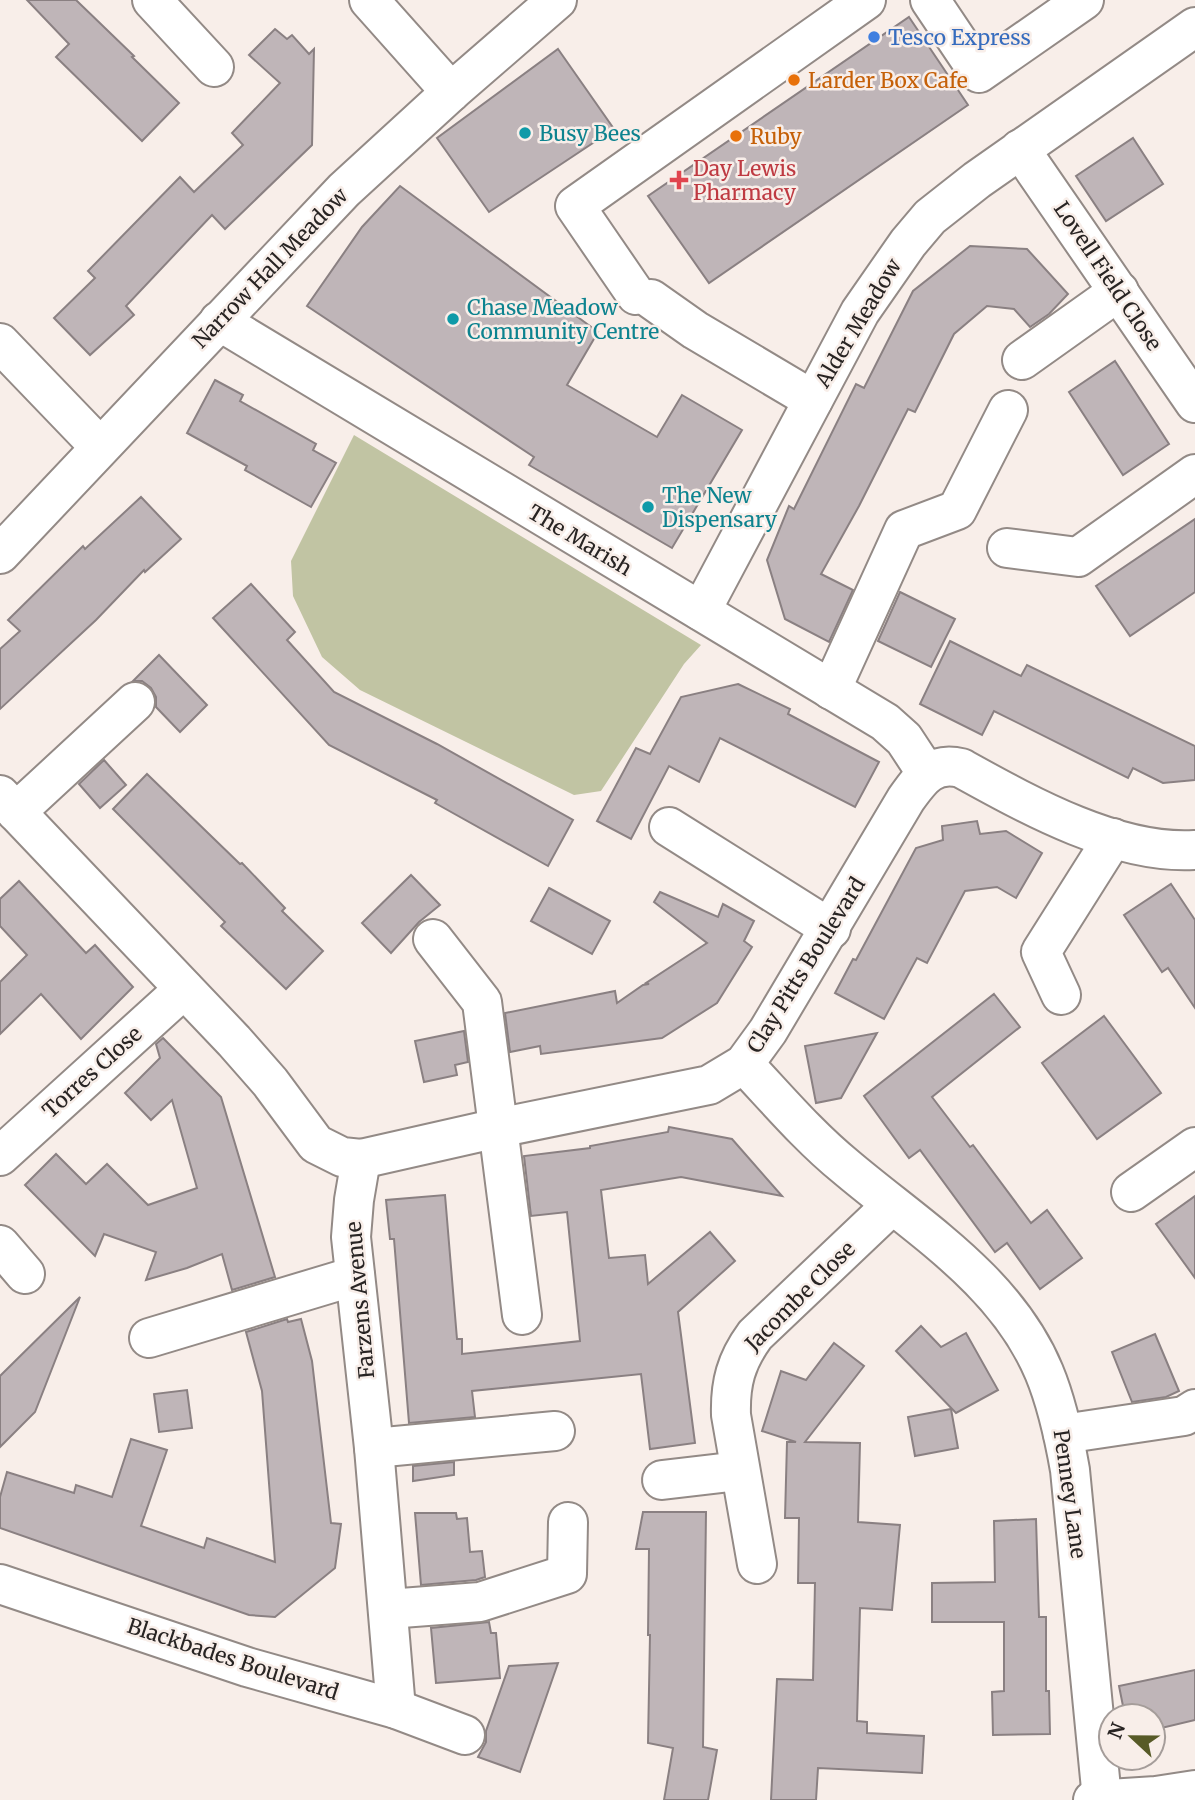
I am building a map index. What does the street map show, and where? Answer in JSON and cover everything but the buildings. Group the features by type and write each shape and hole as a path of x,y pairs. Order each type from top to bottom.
{"street":[{"path":"152,0 214,67"},
{"path":"369,0 451,92"},
{"name":"Narrow Hall Meadow","path":"0,554 344,190 557,0"},
{"path":"813,400 643,297 575,206 866,0"},
{"path":"930,0 979,73 1084,0"},
{"name":"Alder Meadow","path":"701,611 860,312 908,243 941,208 1020,149 1195,27"},
{"name":"Lovell Field Close","path":"1020,149 1195,403"},
{"path":"1022,360 1119,291"},
{"name":"The Marish","path":"219,321 885,722 904,738 928,774"},
{"path":"0,343 100,447"},
{"path":"831,690 904,530 957,510 1008,410"},
{"path":"1007,548 1078,556 1195,474"},
{"path":"135,702 8,803 270,1082 316,1144 342,1157 362,1159"},
{"path":"928,774 939,767 950,765 961,768 1034,806 1113,838 1134,845 1180,851 1195,850"},
{"name":"Clay Pitts Boulevard","path":"362,1159 498,1128 697,1089 720,1080 744,1064 768,1031 831,929 906,799 928,774"},
{"path":"669,827 831,929"},
{"path":"1061,995 1041,952 1113,838"},
{"path":"433,939 482,1002 522,1315"},
{"name":"Torres Close","path":"0,1156 184,989"},
{"name":"Penney Lane","path":"744,1064 842,1164 978,1276 1007,1310 1043,1370 1063,1434 1070,1470 1097,1799"},
{"path":"1131,1192 1195,1147"},
{"name":"Farzens Avenue","path":"362,1159 351,1221 396,1709"},
{"name":"Jacombe Close","path":"757,1564 731,1415 731,1391 739,1360 755,1335 892,1206"},
{"path":"0,1245 25,1274"},
{"path":"149,1338 355,1276"},
{"path":"1063,1434 1184,1416 1195,1409"},
{"path":"374,1448 555,1431"},
{"path":"662,1480 739,1471"},
{"path":"388,1609 480,1602 567,1574 568,1522"},
{"name":"Blackbades Boulevard","path":"0,1584 247,1667 396,1709 465,1735"},
{"path":"1097,1799 1156,1796 1195,1790"}],"green space":[{"path":"354,435 701,645 684,664 601,791 574,795 360,690 322,657 293,596 291,561"}],"place":[{"name":"Tesco Express","path":"874,37"},
{"name":"Larder Box Cafe","path":"794,80"},
{"name":"Busy Bees","path":"525,133"},
{"name":"Ruby","path":"736,136"},
{"name":"Day Lewis Pharmacy","path":"679,180"},
{"name":"Chase Meadow Community Centre","path":"453,319"},
{"name":"The New Dispensary","path":"648,507"}]}
